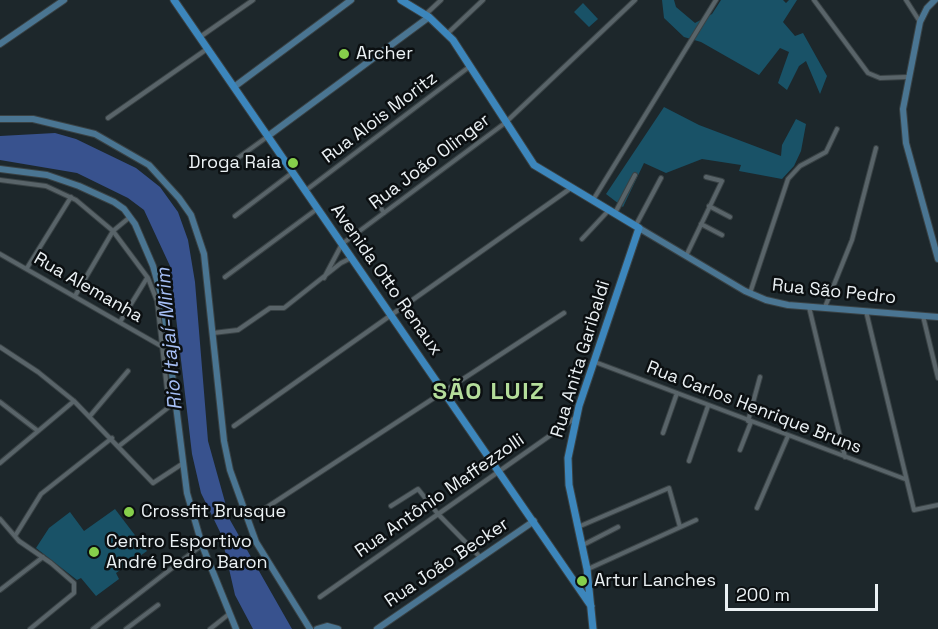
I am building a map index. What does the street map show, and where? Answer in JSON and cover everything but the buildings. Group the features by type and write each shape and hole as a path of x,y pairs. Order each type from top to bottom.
{"main road":[{"path":"0,44 64,0"},
{"name":"Avenida Otto Renaux","path":"174,0 592,608"},
{"path":"234,87 351,0"},
{"path":"401,0 427,16 448,33 530,161 637,227"},
{"path":"935,0 923,13 920,22 907,77 903,109 904,132 938,259"},
{"path":"268,136 427,16"},
{"path":"0,118 50,121 95,134 149,165 165,181 191,215 204,254 224,441 241,506 256,542 310,629"},
{"path":"0,169 32,172 61,179 114,202 130,216 146,246 163,302 176,388 182,464 187,493 202,545 236,629"},
{"name":"Rua São Pedro","path":"637,227 750,294 777,303 938,317"},
{"name":"Rua Anita Garibaldi","path":"593,629 587,569 567,467 576,418 637,227"},
{"name":"Rua João Becker","path":"377,629 534,521"},
{"path":"579,588 586,588 589,582"},
{"path":"317,629 327,626 338,629"}],"street":[{"path":"200,38 253,0"},
{"path":"427,16 441,0"},
{"path":"448,33 483,0"},
{"name":"Rua João Olinger","path":"342,244 505,123 635,0"},
{"path":"593,200 716,0"},
{"path":"814,0 868,73 880,78 907,77"},
{"path":"906,0 920,22"},
{"path":"108,118 207,49"},
{"name":"Rua Alois Moritz","path":"305,191 470,67"},
{"path":"750,294 788,179 800,166 826,152 837,129"},
{"path":"224,168 268,136"},
{"path":"825,308 852,240 876,148"},
{"path":"235,216 293,172"},
{"path":"582,238 612,211 635,175"},
{"path":"686,256 722,181 706,177"},
{"path":"637,227 661,178"},
{"path":"0,180 46,186 70,197 113,231 148,278 157,302 169,407 119,446"},
{"path":"234,426 572,187"},
{"path":"373,195 384,213"},
{"path":"27,268 70,197"},
{"path":"709,206 730,217"},
{"path":"225,277 318,209"},
{"path":"75,296 113,231 130,216"},
{"path":"701,224 722,235"},
{"path":"324,278 342,244"},
{"name":"Rua Alemanha","path":"0,254 161,347"},
{"path":"212,333 245,328 270,308 284,308 341,263 352,258"},
{"path":"120,322 148,278"},
{"path":"809,307 846,458"},
{"path":"866,311 914,510 938,505"},
{"path":"258,513 564,313"},
{"path":"923,315 938,378"},
{"path":"0,346 38,372 74,401 153,483 182,464"},
{"name":"Rua Carlos Henrique Bruns","path":"594,362 905,479"},
{"path":"90,416 128,371"},
{"path":"740,450 750,421 760,377"},
{"path":"663,433 677,393"},
{"path":"0,463 74,401"},
{"path":"0,402 38,431"},
{"path":"689,461 708,406"},
{"name":"Rua Antônio Maffezzolli","path":"320,597 576,418"},
{"path":"757,508 788,436"},
{"path":"14,536 41,494 112,438"},
{"path":"578,527 669,488 680,526"},
{"path":"391,506 418,489 438,514 481,558"},
{"path":"0,519 14,536 74,583 74,593 30,629"},
{"path":"587,569 696,520"},
{"path":"583,545 618,527"},
{"path":"93,629 202,545"},
{"path":"0,590 43,557"},
{"path":"126,629 158,605"},
{"path":"210,629 229,614"}],"shaded area":[{"path":"662,0 674,0 676,7 695,23 712,14 721,0 783,0 786,3 789,0 797,0 783,22 795,36 803,33 827,76 820,94 806,61 799,66 787,90 778,83 789,52 780,48 759,75 701,42 684,37 664,18"},
{"path":"583,3 598,19 589,27 574,12"},
{"path":"664,107 699,125 781,156 782,145 796,119 806,124 801,151 794,166 782,179 739,171 741,165 702,159 666,173 644,163 623,207 606,194"},
{"name":"Centro Esportivo André Pedro Baron","path":"115,509 147,551 116,573 119,579 96,596 81,578 77,580 36,548 49,528 70,512 84,531"}],"water":[{"path":"55,133 76,139 136,168 160,187 178,212 188,240 195,282 208,441 230,520 292,629 253,629 235,595 221,534 201,493 192,454 170,266 144,210 128,198 77,173 0,160 0,136"}],"place":[{"name":"Archer","path":"344,54"},
{"name":"Droga Raia","path":"293,163"},
{"name":"Crossfit Brusque","path":"129,512"},
{"name":"Centro Esportivo André Pedro Baron","path":"94,552"},
{"name":"Artur Lanches","path":"582,581"}],"district":[{"name":"SÃO LUIZ","path":"489,392"}],"water label":[{"name":"Rio Itajaí-Mirim","path":"170,339"}]}
